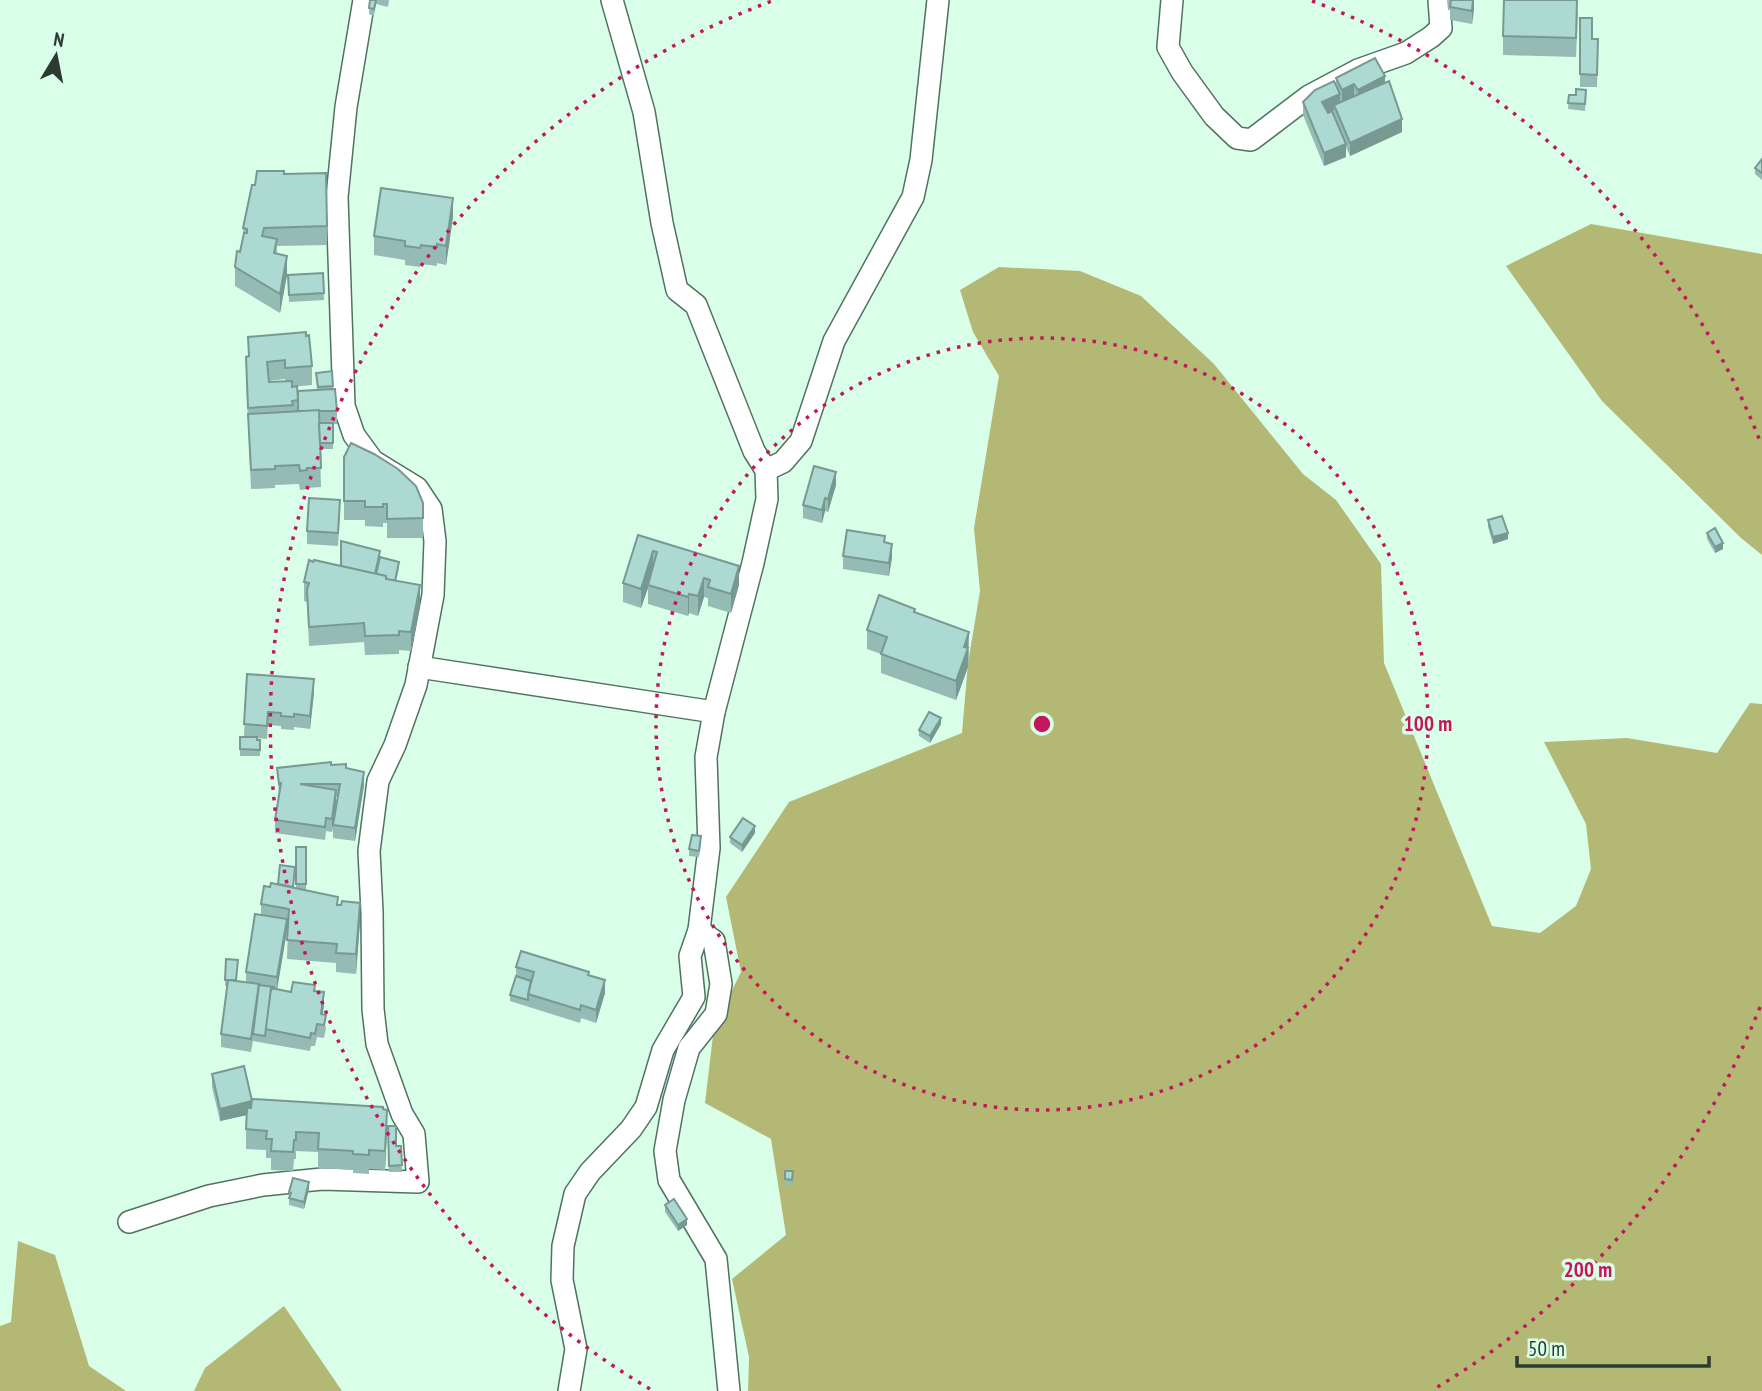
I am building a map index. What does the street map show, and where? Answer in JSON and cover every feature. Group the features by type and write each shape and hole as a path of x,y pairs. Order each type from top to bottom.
{"street":[{"path":"129,1222 208,1195 263,1185 322,1180 418,1182 414,1134 402,1114 377,1044 373,1009 369,851 378,780 395,745 416,685 433,595 435,541 431,509 417,488 373,461 355,435 344,406 337,197 346,107 364,0"},
{"path":"569,1391 576,1349 562,1280 563,1246 575,1194 590,1172 631,1129 646,1107 663,1050 694,997 690,956 699,930 709,848 706,757 714,712 767,499 766,470 754,451 696,305 677,290 662,223 644,113 612,0"},
{"path":"766,470 783,462 801,441 834,341 913,197 921,160 938,0"},
{"path":"1172,0 1168,47 1182,72 1214,116 1237,138 1251,140 1309,96 1358,70 1406,53 1431,37 1441,28 1439,0"},
{"path":"419,667 714,712"},
{"path":"699,930 714,941 721,984 716,1014 689,1048 674,1100 665,1151 669,1180 716,1259 729,1391"}],"green space":[{"path":"1591,224 1762,254 1762,555 1741,538 1602,401 1506,266"},
{"path":"999,267 1080,271 1141,296 1214,364 1303,474 1336,500 1381,564 1384,663 1492,926 1540,933 1576,906 1591,869 1586,824 1544,742 1627,738 1717,753 1750,703 1762,704 1762,1391 748,1391 749,1357 732,1279 786,1235 771,1139 705,1103 714,1027 741,972 726,897 789,802 962,733 968,663 980,591 974,528 999,376 973,332 960,290"},
{"path":"18,1241 55,1255 89,1366 126,1391 0,1391 0,1326 11,1322"},
{"path":"284,1306 342,1391 194,1391 205,1368"}],"building":[{"path":"370,0 376,0 374,9 369,8"},
{"path":"1451,0 1473,0 1472,11 1450,7"},
{"path":"1504,0 1577,0 1576,38 1503,36"},
{"path":"1580,18 1592,18 1592,39 1598,39 1597,75 1580,74"},
{"path":"1375,58 1385,76 1358,90 1354,84 1342,90 1336,78"},
{"path":"1334,81 1340,94 1322,102 1328,113 1332,111 1346,144 1324,153 1303,102 1315,90"},
{"path":"1389,81 1402,119 1350,143 1334,105"},
{"path":"1576,89 1586,90 1585,104 1568,103 1569,95 1576,95"},
{"path":"1762,159 1762,173 1755,168"},
{"path":"257,171 284,171 284,174 326,173 327,226 264,228 262,236 277,239 274,253 287,256 280,294 235,267 237,251 240,252 244,233 247,233 247,229 243,228"},
{"path":"381,188 453,198 446,246 405,246 405,241 374,236"},
{"path":"323,273 324,293 289,295 288,275"},
{"path":"306,332 306,336 309,335 312,366 285,368 285,360 267,362 269,382 292,381 292,387 297,386 298,400 292,401 293,405 248,408 248,337"},
{"path":"332,371 333,386 318,387 316,373"},
{"path":"335,389 337,411 298,411 298,391"},
{"path":"319,410 321,468 300,471 299,465 251,470 248,414"},
{"path":"319,423 333,423 333,443 320,443"},
{"path":"351,443 398,469 416,486 423,503 423,518 387,519 387,504 383,504 383,507 365,507 365,501 344,501 344,457"},
{"path":"814,466 836,472 822,510 803,505"},
{"path":"309,498 340,500 338,533 307,531"},
{"path":"1502,516 1508,533 1493,537 1488,520"},
{"path":"1715,528 1723,543 1715,547 1707,533"},
{"path":"847,530 885,536 884,542 892,544 889,563 843,556"},
{"path":"638,535 739,566 731,594 708,587 710,580 704,578 698,596 689,594 688,597 648,585 657,552 653,551 641,589 623,583"},
{"path":"341,541 380,551 375,574 341,566"},
{"path":"380,557 399,562 395,581 376,574"},
{"path":"309,560 420,585 411,632 365,636 364,623 309,627 309,583 304,582"},
{"path":"879,595 915,609 914,612 969,632 964,647 968,648 956,681 881,654 887,637 867,630"},
{"path":"247,674 314,679 310,716 281,716 281,713 268,712 267,726 244,724"},
{"path":"929,712 941,718 930,736 919,730"},
{"path":"240,737 257,737 257,740 260,740 260,750 240,749"},
{"path":"331,762 331,765 346,764 346,768 364,772 355,828 333,825 340,784 300,784 336,790 332,819 326,818 325,827 275,820 281,783 279,784 277,768"},
{"path":"743,818 755,826 742,845 730,837"},
{"path":"692,835 701,836 699,851 689,849"},
{"path":"296,847 306,847 306,884 296,884"},
{"path":"280,865 295,867 293,887 278,884"},
{"path":"271,883 338,897 337,905 341,905 342,901 360,903 356,954 336,953 337,944 287,940 289,909 261,904 264,886 270,887"},
{"path":"255,914 287,919 277,977 246,972"},
{"path":"521,951 589,972 588,975 605,980 596,1010 581,1005 580,1010 528,994 534,972 516,967"},
{"path":"226,959 238,960 236,980 225,980"},
{"path":"516,976 531,981 528,1000 510,995"},
{"path":"228,980 259,984 251,1039 221,1034"},
{"path":"293,982 315,985 314,991 324,992 321,1014 326,1015 324,1025 317,1024 315,1034 311,1033 310,1038 265,1029 271,988 291,992"},
{"path":"259,985 274,987 271,988 265,1036 253,1034"},
{"path":"244,1066 252,1101 220,1109 212,1074"},
{"path":"252,1099 383,1107 387,1110 385,1151 369,1150 369,1155 353,1154 353,1151 318,1149 319,1133 296,1132 293,1152 271,1151 272,1139 266,1139 267,1131 246,1129 247,1108 251,1108"},
{"path":"388,1126 396,1126 396,1146 401,1146 402,1165 389,1166"},
{"path":"785,1171 793,1171 792,1180 785,1179"},
{"path":"293,1178 309,1182 304,1202 289,1198"},
{"path":"674,1199 687,1219 678,1225 665,1205"}]}
